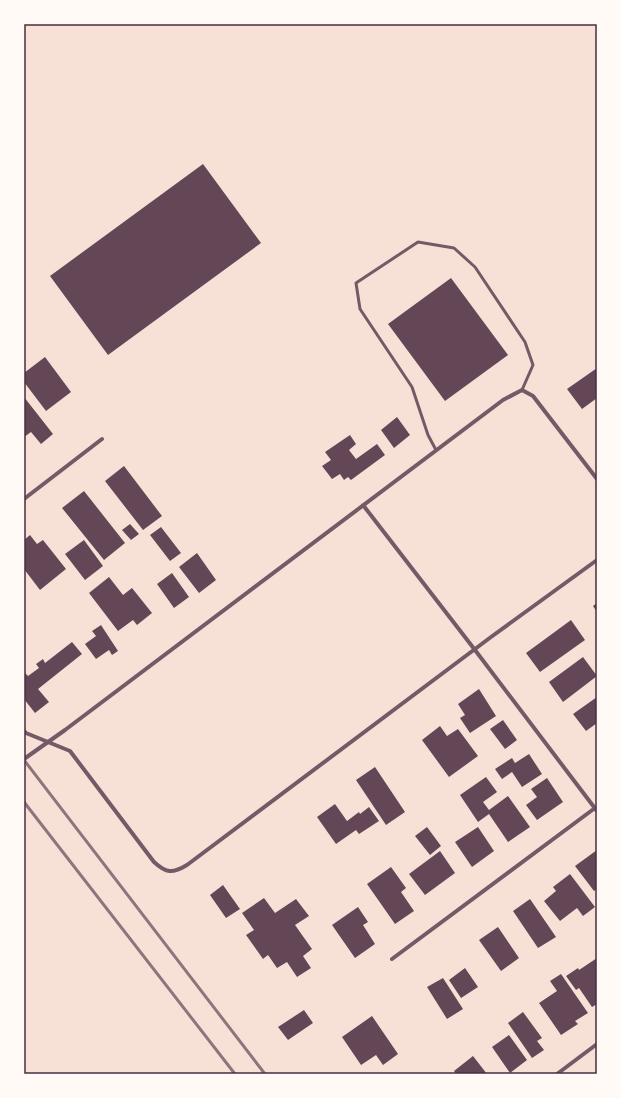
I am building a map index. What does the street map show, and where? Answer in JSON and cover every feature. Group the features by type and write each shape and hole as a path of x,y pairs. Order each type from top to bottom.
{"street":[{"path":"24,759 503,400 522,390 533,396 597,479"},
{"path":"24,499 102,439"},
{"path":"362,505 475,650 596,810 392,959"},
{"path":"24,730 26,733 70,751 154,862 162,869 174,871 179,870 597,560"},
{"path":"558,1074 597,1044"}],"lane":[{"path":"436,450 428,434 412,386 360,309 356,283 418,242 454,248 475,267 525,342 533,365 522,390"}],"building":[{"path":"203,164 261,243 108,355 50,276"},
{"path":"451,278 508,355 445,401 388,324"},
{"path":"45,357 71,392 46,411 24,382 24,373"},
{"path":"597,368 597,398 582,409 567,389"},
{"path":"24,397 53,434 41,444 31,432 24,437"},
{"path":"397,417 410,435 394,448 381,430"},
{"path":"350,435 356,444 349,450 356,459 377,444 385,455 351,480 348,477 344,480 340,474 332,479 322,466 331,460 325,452"},
{"path":"124,466 162,516 143,530 105,481"},
{"path":"84,491 125,543 104,560 62,508"},
{"path":"130,524 139,534 131,540 122,530"},
{"path":"161,527 181,553 170,561 150,535"},
{"path":"30,535 37,544 43,540 66,569 40,590 24,569 24,540"},
{"path":"84,540 103,566 85,580 65,554"},
{"path":"197,553 216,580 199,593 179,567"},
{"path":"172,573 189,597 174,608 157,584"},
{"path":"109,577 123,595 132,588 152,613 137,625 133,620 118,631 89,593"},
{"path":"597,603 597,612 593,606"},
{"path":"571,620 585,640 540,672 526,653"},
{"path":"101,625 118,651 112,655 109,650 96,659 85,644 96,636 92,631"},
{"path":"72,642 82,654 38,689 49,702 35,713 24,699 24,672 28,676 39,668 36,664 43,659 45,663"},
{"path":"583,657 597,676 563,702 549,682"},
{"path":"479,689 496,716 470,733 460,718 465,715 458,704"},
{"path":"597,697 597,723 586,731 573,714"},
{"path":"503,720 517,740 505,749 490,729"},
{"path":"440,726 447,736 458,729 478,756 449,777 422,740"},
{"path":"529,754 542,774 522,787 512,772 502,779 495,769 512,758 515,763"},
{"path":"375,767 405,812 386,825 356,780"},
{"path":"486,777 497,792 483,802 489,810 508,796 530,827 508,842 489,814 478,822 460,795"},
{"path":"547,778 563,802 537,820 526,805 537,797 531,789"},
{"path":"335,804 347,821 369,807 379,821 359,834 356,830 336,844 317,817"},
{"path":"427,827 441,846 430,855 415,836"},
{"path":"478,827 494,851 472,867 455,842"},
{"path":"597,850 597,889 594,891 575,866"},
{"path":"440,851 455,873 425,895 409,874"},
{"path":"391,867 406,888 401,892 414,911 395,924 367,884"},
{"path":"570,874 595,907 583,916 577,908 560,921 544,901 556,891 553,887"},
{"path":"223,885 240,909 226,918 210,895"},
{"path":"264,898 275,913 296,899 309,916 295,925 312,949 303,956 311,968 297,977 287,962 277,968 268,955 263,959 246,935 254,930 242,913"},
{"path":"530,899 556,937 538,948 513,911"},
{"path":"358,907 368,922 363,925 375,944 355,958 332,925"},
{"path":"498,927 519,958 501,971 479,940"},
{"path":"597,958 597,1004 592,1007 579,988 576,990 566,976 578,968 579,970"},
{"path":"465,968 478,987 461,998 449,980"},
{"path":"561,974 588,1013 575,1021 578,1024 561,1035 539,1003 557,991 550,981"},
{"path":"443,978 463,1009 447,1019 427,987"},
{"path":"304,1010 313,1023 288,1040 278,1027"},
{"path":"523,1012 542,1038 537,1041 544,1050 532,1058 508,1023"},
{"path":"372,1016 398,1054 383,1065 376,1055 361,1065 342,1037"},
{"path":"509,1035 527,1060 510,1073 492,1047"},
{"path":"473,1056 487,1074 456,1074 454,1071"}],"railway":[{"path":"24,760 265,1074"},
{"path":"24,802 235,1074"}]}
